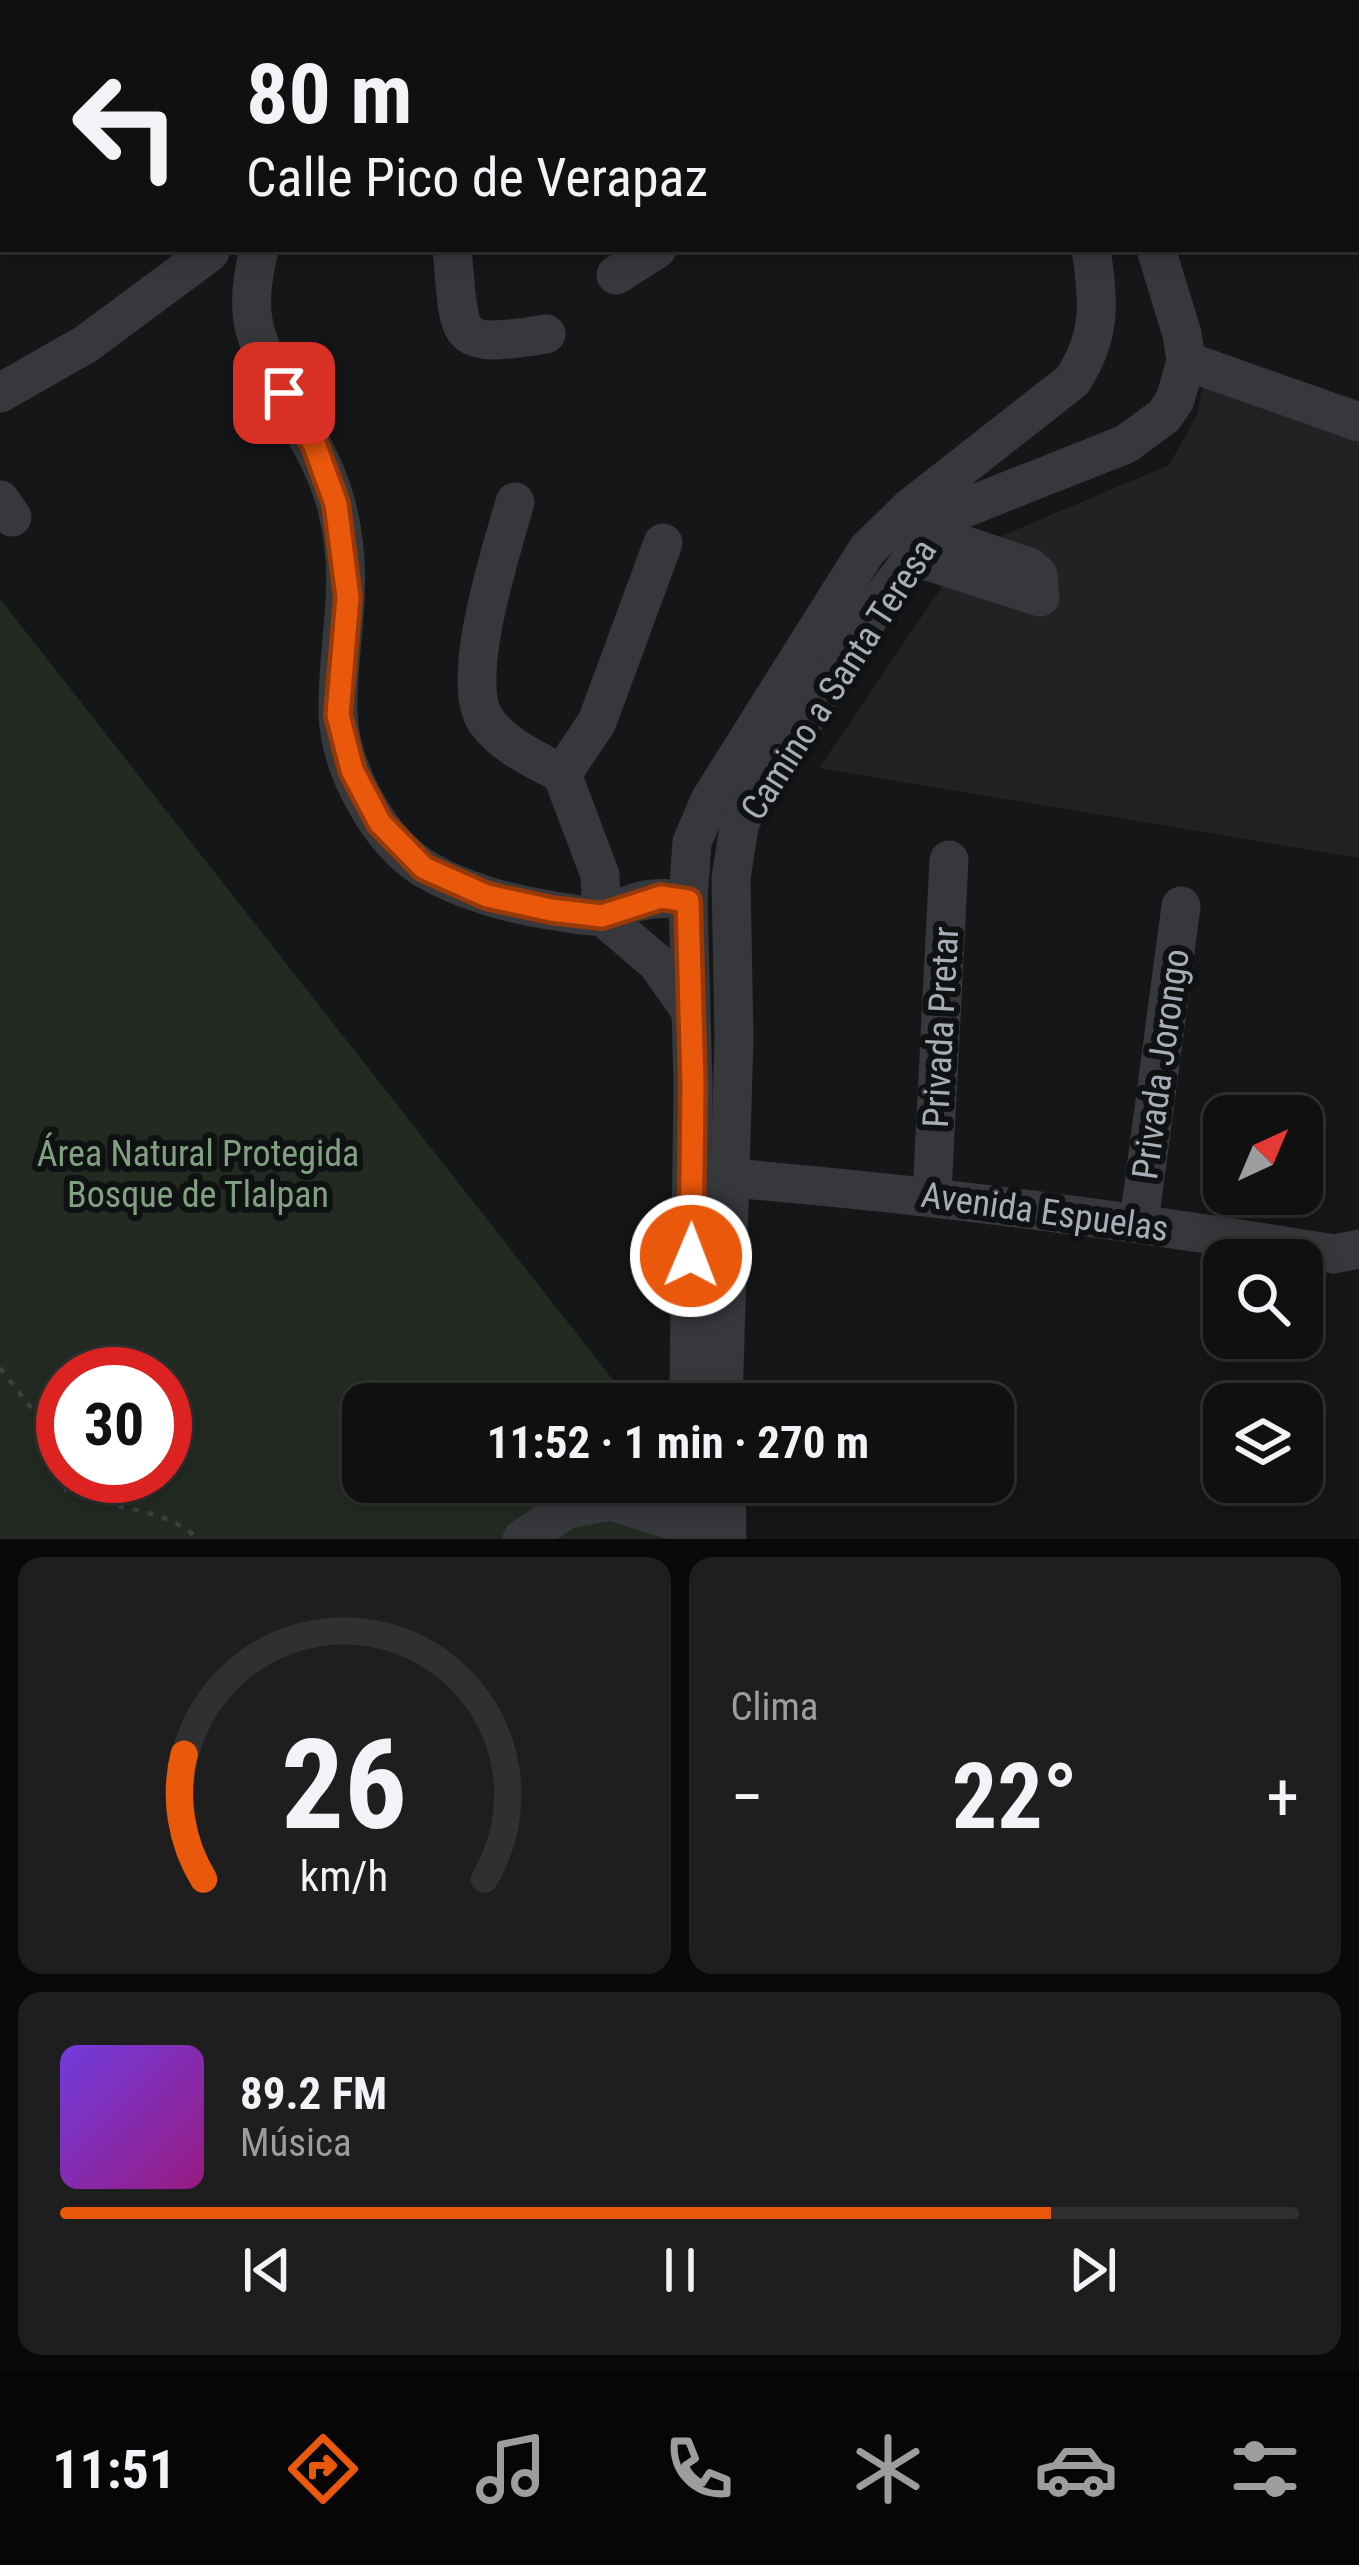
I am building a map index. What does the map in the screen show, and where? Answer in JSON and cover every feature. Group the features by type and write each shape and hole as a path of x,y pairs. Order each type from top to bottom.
{"street":[{"path":"0,393 86,344 205,252"},
{"path":"209,252 315,446 336,504 348,597 338,715 363,796 390,835 424,868 487,896 602,916 661,897 688,901"},
{"path":"255,331 253,277 258,252"},
{"path":"452,252 460,322 471,336 494,343 546,334"},
{"path":"616,275 652,252"},
{"name":"Camino a Santa Teresa","path":"689,1383 693,1085 688,901 692,842 710,800 867,550 939,484 1072,381 1084,363 1099,313 1091,252"},
{"path":"1157,252 1186,362 1359,422"},
{"name":"Camino a Santa Teresa","path":"724,1383 734,1039 731,878 740,821 875,608 922,545 957,511 1140,437 1175,400 1186,362"},
{"path":"514,502 491,585 474,683 484,718 510,745 562,774 599,874 602,916 657,963 688,1007"},
{"path":"562,774 597,722 663,543"},
{"name":"Privada Pretar","path":"932,1195 949,860"},
{"name":"Privada Jorongo","path":"1138,1222 1180,906"},
{"name":"Avenida Espuelas","path":"730,1178 932,1195 1334,1253 1359,1249"},
{"path":"522,1539 567,1509 611,1501 717,1530"}],"path":[{"path":"0,1368 38,1418 66,1490 89,1502 165,1517 198,1539"},
{"path":"0,1385 10,1383"}],"shaded area":[{"path":"1207,364 1359,416 1359,858 819,768 941,588 999,537 1169,465 1197,415"}],"green space":[{"name":"Área Natural Protegida Bosque de Tlalpan","path":"0,599 616,1383 342,1383 342,1503 706,1503 709,1539 0,1539"}],"route":[{"path":"284,393 315,446 343,535 348,597 338,715 352,770 380,823 424,868 487,896 602,916 661,897 688,901 691,1256"}]}
